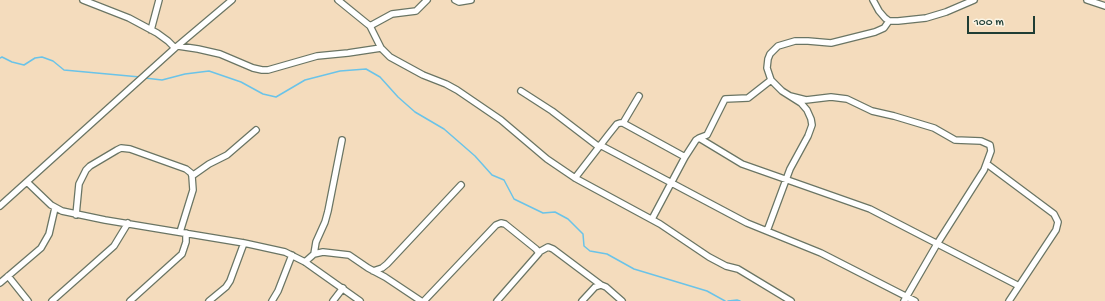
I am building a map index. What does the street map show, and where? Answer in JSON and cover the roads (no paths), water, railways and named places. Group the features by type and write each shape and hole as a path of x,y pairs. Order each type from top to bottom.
{"street":[{"path":"83,0 94,2 129,18 151,30 176,47 198,49 220,54 253,68 262,70 268,70 317,56 381,48"},
{"path":"151,30 159,0"},
{"path":"0,206 176,47 232,0"},
{"path":"338,0 370,26 381,48 390,57 412,70 457,90 501,120 547,159 575,178 670,229 709,257 726,266 738,269 791,301"},
{"path":"370,26 392,14 416,11 427,0"},
{"path":"454,0 459,2 471,0"},
{"path":"873,0 882,15 889,21 904,21 926,18 946,12 974,0"},
{"path":"1087,0 1105,6"},
{"path":"767,231 796,156 808,136 812,125 807,110 801,103 782,90 771,80 767,68 770,54 778,46 795,41 808,40 831,43 881,30 889,21"},
{"path":"652,219 685,157 696,140 707,136 725,100 748,98 771,80"},
{"path":"521,91 552,111 600,146 747,223 821,253 906,299 915,301"},
{"path":"623,123 639,96"},
{"path":"790,96 806,100 831,97 841,98 872,111 934,128 956,140 985,141 991,147 987,164 980,178 937,244 906,299"},
{"path":"575,178 617,124 623,123 685,157"},
{"path":"192,176 209,164 227,155 256,130"},
{"path":"699,138 738,162 870,209 1020,286"},
{"path":"314,254 316,242 325,222 328,210 342,140"},
{"path":"76,215 79,184 86,170 90,166 121,148 146,154 186,169 192,176 193,190 183,233 186,242 182,254 130,301"},
{"path":"987,164 1054,214 1058,222 1056,230 1009,301"},
{"path":"27,182 56,208 76,215 278,249 305,262 360,301"},
{"path":"373,271 382,268 387,264 461,185"},
{"path":"0,282 41,248 49,234 56,208"},
{"path":"52,301 114,246 128,223"},
{"path":"424,301 498,223 505,224 539,252"},
{"path":"209,301 226,287 230,281 244,243"},
{"path":"497,301 536,259 539,252 548,247 554,249 601,285 606,287 622,301"},
{"path":"305,262 314,254 323,252 349,255 421,301"},
{"path":"272,301 278,291 292,255"},
{"path":"8,276 28,301"},
{"path":"582,301 595,288 601,285"},
{"path":"333,301 343,288"}],"waterway":[{"path":"0,58 2,57 12,62 24,65 35,58 42,57 53,61 64,70 140,77"},
{"path":"145,78 162,80 185,74 209,71 241,82 263,94 276,97 305,80 340,71 366,69 380,77 398,97 415,112 444,129 475,156 492,175 504,180 514,199 543,213 555,212 568,219 583,234 584,246 590,251 607,254 634,269 707,291 725,301"},
{"path":"728,301 740,301"}]}
